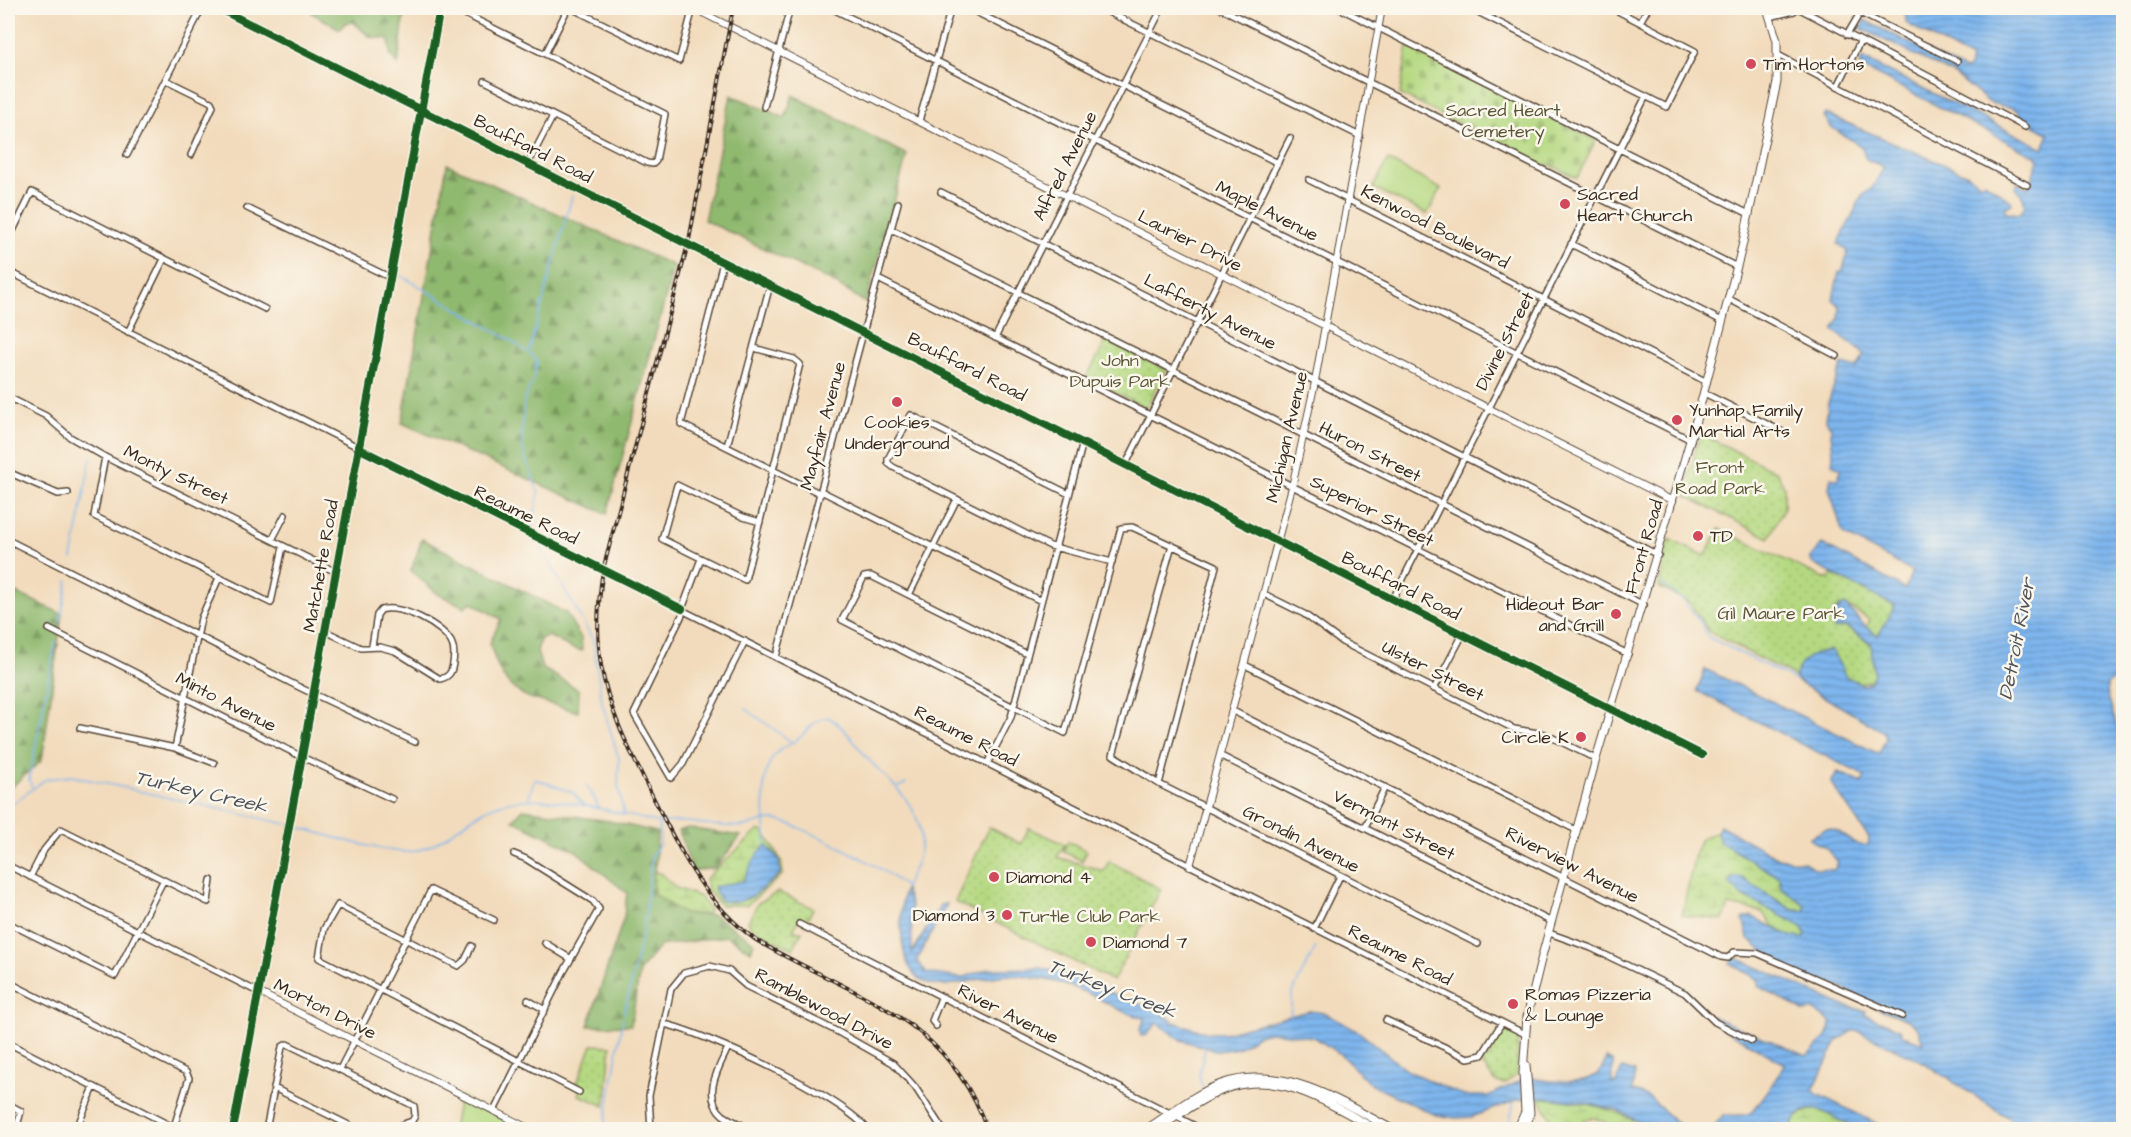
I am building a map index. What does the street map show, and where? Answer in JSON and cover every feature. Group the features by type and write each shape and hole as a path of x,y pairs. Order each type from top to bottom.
{"main road":[{"name":"Front Road","path":"1528,1103 1524,1056 1525,1034 1549,933 1596,759 1644,605 1707,382 1737,267 1776,93 1778,55 1767,8"},
{"path":"1156,1130 1174,1115 1221,1084 1266,1077 1305,1085 1394,1130"},
{"path":"1145,1130 1210,1096 1232,1087 1250,1084 1276,1084 1300,1090 1378,1130"},
{"path":"1518,1130 1528,1103"},
{"path":"1526,1130 1528,1103"}],"street":[{"path":"127,155 202,8"},
{"name":"Bouffard Road","path":"218,8 1702,755"},
{"name":"Matchette Road","path":"233,1130 440,8"},
{"path":"453,8 665,114 653,164 485,81"},
{"path":"545,54 570,8 679,61 693,8"},
{"name":"Laurier Drive","path":"693,8 1673,501"},
{"path":"764,107 790,8"},
{"name":"Maple Avenue","path":"831,8 1691,440"},
{"path":"919,122 951,8"},
{"path":"968,8 1278,163"},
{"path":"1100,8 1360,136"},
{"name":"Alfred Avenue","path":"995,338 1162,8"},
{"path":"1220,8 1737,267"},
{"path":"1339,8 1749,214"},
{"name":"Michigan Avenue","path":"1190,866 1264,594 1304,435 1382,8"},
{"path":"1470,8 1667,107 1695,51 1612,8"},
{"path":"1640,22 1648,8"},
{"path":"1771,19 1797,8 2025,127"},
{"path":"1847,35 1860,13 1957,61"},
{"path":"1838,86 1860,42"},
{"path":"1778,55 2027,185"},
{"path":"166,80 211,102 213,106 191,155"},
{"name":"Divine Street","path":"1393,599 1646,96"},
{"path":"528,164 553,116"},
{"path":"1126,464 1290,138"},
{"name":"Kenwood Boulevard","path":"1309,180 1707,382"},
{"path":"8,241 32,192 265,309"},
{"name":"Lafferty Avenue","path":"941,192 1658,555"},
{"name":"Mayfair Avenue","path":"776,657 898,203"},
{"path":"248,208 389,277"},
{"name":"Huron Street","path":"891,229 1644,605"},
{"path":"1571,244 1722,321"},
{"path":"128,332 164,259"},
{"path":"723,262 681,424 1041,601"},
{"name":"Reaume Road","path":"8,271 1501,1024 1525,1034"},
{"name":"Superior Street","path":"878,279 1628,654"},
{"path":"727,446 770,285"},
{"path":"1729,299 1837,356"},
{"path":"754,348 794,359 800,364 760,522 745,580 662,540 677,484 743,517 760,522"},
{"path":"1704,393 1787,434"},
{"name":"Monty Street","path":"8,397 46,416 70,437 105,457 336,573"},
{"path":"1069,494 911,415 888,463 957,500 1056,546 1112,562"},
{"path":"987,764 1013,709 1083,442"},
{"path":"105,457 94,516 271,603 283,547"},
{"path":"8,472 58,494 68,494"},
{"path":"909,595 957,500"},
{"path":"272,540 285,515"},
{"path":"1027,654 871,576 864,577 842,620 1013,709 1065,733 1121,528 1125,526 1172,544 1216,566 1159,784"},
{"path":"8,540 198,637 415,742"},
{"name":"Grondin Avenue","path":"1172,544 1113,755 1159,784 1478,944"},
{"path":"701,559 682,609 682,615 634,714 671,778 683,764 745,641"},
{"path":"175,748 198,637 208,600 219,578"},
{"name":"Ulster Street","path":"1264,594 1304,614 1342,642 1514,729 1545,734 1596,759"},
{"path":"325,631 361,648 372,646 395,651 440,679 446,678 451,671 454,651 448,638 424,620 395,608 389,607 381,610 377,615 372,646"},
{"name":"Minto Avenue","path":"49,629 302,757 392,799"},
{"path":"1434,689 1463,634"},
{"path":"1245,665 1576,830"},
{"name":"Riverview Avenue","path":"1233,711 1721,957 1728,958 1734,951 1757,952 1902,1016"},
{"path":"80,728 175,748 214,763"},
{"name":"Vermont Street","path":"1221,756 1552,922"},
{"path":"1365,828 1385,787"},
{"path":"30,877 44,850 61,829 208,902 211,880"},
{"path":"494,1111 563,973 599,909 584,895 514,854"},
{"name":"Morton Drive","path":"9,866 532,1130"},
{"path":"1314,929 1340,876"},
{"path":"8,923 115,976 163,881"},
{"path":"340,1069 431,890 494,920"},
{"path":"472,946 465,960 458,966 338,905 324,929 319,958 579,1092"},
{"name":"River Avenue","path":"799,924 1203,1130"},
{"path":"1549,933 1592,948 1685,993 1715,1022 1752,1041"},
{"path":"545,944 571,959"},
{"name":"Ramblewood Drive","path":"651,1130 649,1096 671,989 684,973 697,968 720,968 729,971 746,986 838,1032 893,1063 915,1087 943,1130"},
{"path":"8,982 186,1072 189,1078 175,1129 8,1043"},
{"path":"936,1026 932,1021 941,998"},
{"path":"528,1000 545,1010"},
{"path":"1386,1020 1468,1058 1482,1055 1501,1024"},
{"path":"664,1024 694,1031 833,1100 861,1120 868,1130"},
{"path":"266,1130 282,1047 287,1044 414,1106 415,1116 412,1121 387,1130"},
{"path":"728,1048 713,1079 714,1098 722,1114 753,1130"},
{"path":"76,1130 94,1087"},
{"path":"274,1088 359,1130"},
{"path":"8,1104 21,1111 16,1130"}],"green space":[{"path":"312,8 405,8 398,65 390,54 389,39 370,37 353,22 345,23 340,29 312,13"},
{"name":"Sacred Heart Cemetery","path":"1408,46 1596,140 1577,178 1548,164 1545,167 1534,162 1400,94"},
{"path":"731,95 785,118 793,95 907,155 866,303 831,281 704,220"},
{"path":"1388,160 1441,189 1427,214 1373,188"},
{"path":"447,164 674,266 607,514 402,423"},
{"name":"John Dupuis Park","path":"1107,340 1166,369 1146,408 1086,378"},
{"name":"Front Road Park","path":"1700,433 1777,472 1784,486 1784,508 1769,538 1684,495"},
{"name":"Gil Maure Park","path":"1719,529 1819,576 1830,580 1831,574 1895,606 1878,636 1866,627 1870,620 1847,606 1838,607 1832,619 1872,644 1874,674 1870,681 1858,683 1848,704 1709,632 1690,603 1659,587 1669,539 1705,556"},
{"path":"422,539 566,613 581,638 582,651 571,648 549,636 540,639 537,652 542,668 579,690 578,712 532,699 511,687 503,677 490,643 501,619 471,602 465,607 438,594 411,571"},
{"path":"8,589 62,614 42,760 8,790"},
{"path":"523,809 609,821 657,832 654,894 684,914 714,915 754,942 751,951 727,936 660,946 640,970 631,1025 588,1026 624,917 627,893 576,851 513,820"},
{"name":"Turtle Club Park","path":"989,827 1021,844 1029,828 1065,844 1057,857 1104,871 1109,861 1161,889 1113,981 955,902"},
{"path":"688,828 741,836 715,868 693,871 678,831"},
{"path":"759,830 764,832 781,860 783,874 747,905 720,905 708,891 705,879"},
{"path":"1717,832 1720,842 1779,877 1781,887 1805,905 1805,910 1791,909 1742,878 1741,895 1801,926 1806,934 1804,938 1790,936 1774,927 1762,912 1729,905 1723,920 1682,915 1695,854 1701,838"},
{"path":"1068,841 1087,851 1082,861 1063,851"},
{"path":"653,873 660,873 676,888 700,897 709,909 707,914 684,914 654,894"},
{"path":"778,892 813,908 805,925 800,917 793,931 802,931 793,949 754,930 748,922 758,903"},
{"path":"1503,1030 1518,1037 1517,1075 1504,1084 1496,1082 1480,1062 1490,1056"},
{"path":"592,1045 611,1046 605,1106 579,1095 581,1089 576,1086"},
{"path":"459,1096 525,1130 453,1130"},
{"path":"1538,1097 1597,1106 1652,1129 1622,1129 1594,1118 1585,1119 1579,1129 1558,1129"},
{"path":"1813,1109 1820,1110 1858,1129 1791,1130 1798,1116"}],"water":[{"name":"Detroit River","path":"1905,8 2123,8 2124,641 2114,678 2107,685 2107,692 2124,752 2123,1129 2018,1129 2009,1118 1921,1061 1858,1031 1852,1031 1837,1041 1813,1090 1888,1129 1858,1129 1820,1110 1814,1110 1805,1111 1797,1116 1791,1129 1712,1129 1723,1115 1742,1115 1752,1111 1785,1064 1720,1027 1711,1016 1807,1056 1823,1041 1830,1027 1830,1021 1813,1010 1805,1012 1758,986 1759,980 1730,963 1734,957 1842,1005 1866,1011 1865,1015 1900,1029 1902,1035 1923,1043 1918,1029 1910,1021 1875,1007 1837,985 1800,978 1766,955 1748,937 1743,919 1751,916 1790,936 1804,938 1806,934 1801,926 1741,895 1729,883 1733,877 1742,878 1791,909 1805,910 1805,905 1781,887 1779,877 1720,842 1717,832 1720,825 1778,858 1804,862 1816,869 1834,870 1838,862 1826,848 1809,839 1822,831 1832,829 1857,844 1868,845 1869,838 1831,783 1838,772 1862,783 1865,776 1697,691 1705,669 1879,754 1886,738 1884,732 1795,680 1800,667 1807,658 1832,650 1846,677 1864,685 1871,682 1874,674 1871,643 1846,627 1834,629 1831,622 1838,609 1845,605 1878,636 1895,606 1813,564 1810,558 1822,544 1905,589 1912,571 1843,534 1829,488 1831,477 1837,480 1841,469 1832,464 1831,427 1826,420 1828,403 1842,364 1857,368 1864,355 1833,329 1839,319 1840,306 1833,299 1839,272 1843,270 1848,250 1838,244 1862,196 1872,188 1884,167 1866,159 1862,147 1831,127 1824,116 1826,114 1968,175 1981,184 1985,182 2011,201 2012,204 2005,208 2006,212 2019,214 2025,204 2023,197 2015,187 2017,183 2028,188 2039,158 1859,66 1862,58 2043,148 2049,134 2021,118 2019,112 2013,108 1990,103 1955,75 1860,28 1864,20 1965,70 1969,68 1971,59 1906,23"},
{"path":"766,845 779,859 780,874 753,896 738,902 721,901 713,887 743,881 755,858"},
{"name":"Turkey Creek","path":"905,889 911,906 912,953 941,905 947,904 917,960 926,973 961,978 989,969 1042,968 1078,977 1126,1000 1159,1010 1173,1022 1208,1033 1224,1033 1309,1011 1325,1013 1359,1032 1408,1071 1464,1096 1488,1096 1529,1077 1566,1082 1587,1079 1600,1071 1606,1058 1613,1062 1612,1084 1616,1083 1622,1068 1635,1072 1632,1091 1647,1097 1673,1120 1688,1129 1652,1129 1617,1110 1581,1102 1538,1097 1514,1101 1472,1117 1456,1118 1436,1115 1371,1085 1339,1053 1314,1037 1270,1032 1258,1035 1238,1048 1218,1051 1181,1040 1157,1023 1147,1035 1141,1036 1140,1030 1145,1018 1125,1012 1087,993 1054,982 1019,976 996,976 953,984 928,983 918,978 910,968 904,952 901,920"}],"waterway":[{"path":"529,351 572,196"},
{"path":"395,272 510,340 532,355 537,362 534,377 524,401 522,437 524,454 539,494 532,527"},
{"path":"72,559 91,457"},
{"path":"541,547 593,640 602,703 619,759 618,785 624,814"},
{"path":"60,622 68,581"},
{"path":"1660,583 1683,600 1700,621 1708,637 1795,680"},
{"path":"32,787 29,780 56,641"},
{"path":"746,709 793,743"},
{"path":"766,845 764,785 770,762 778,752 799,738 815,722 828,717 846,731 869,760 900,792 915,815 920,828 921,842 917,862 905,888"},
{"name":"Turkey Creek","path":"8,807 46,779 72,776 286,824"},
{"name":"Turkey Creek","path":"528,799 535,779 572,792 585,806"},
{"path":"899,787 906,783"},
{"path":"586,785 598,808"},
{"name":"Turkey Creek","path":"290,825 373,847 405,852 426,847 482,812 510,801 552,800 575,803 659,823 681,822 734,827 776,820 844,849 883,871 905,888"},
{"path":"624,1014 643,931 652,855 660,844 659,824"},
{"path":"1290,1018 1292,993 1316,947"},
{"path":"604,1130 623,1018"},
{"path":"1202,1086 1199,1074 1205,1049"},
{"path":"1504,1130 1510,1120 1514,1101"}],"railway":[{"path":"733,8 689,240 603,570 598,629 601,665 609,699 635,762 694,874 707,892 738,925 756,940 892,1012 921,1033 947,1059 969,1091 987,1130"}],"cycle path":[{"path":"218,8 1702,755"},
{"path":"233,1130 440,8"},
{"path":"358,448 682,609"}],"place":[{"name":"Tim Hortons","path":"1751,64"},
{"name":"Sacred Heart Church","path":"1565,204"},
{"name":"Cookies Underground","path":"897,402"},
{"name":"Yunhap Family Martial Arts","path":"1677,420"},
{"name":"TD","path":"1698,536"},
{"name":"Hideout Bar and Grill","path":"1616,614"},
{"name":"Circle K","path":"1581,737"},
{"name":"Diamond 4","path":"994,877"},
{"name":"Diamond 3","path":"1007,915"},
{"name":"Diamond 7","path":"1091,942"},
{"name":"Romas Pizzeria & Lounge","path":"1513,1004"}]}
